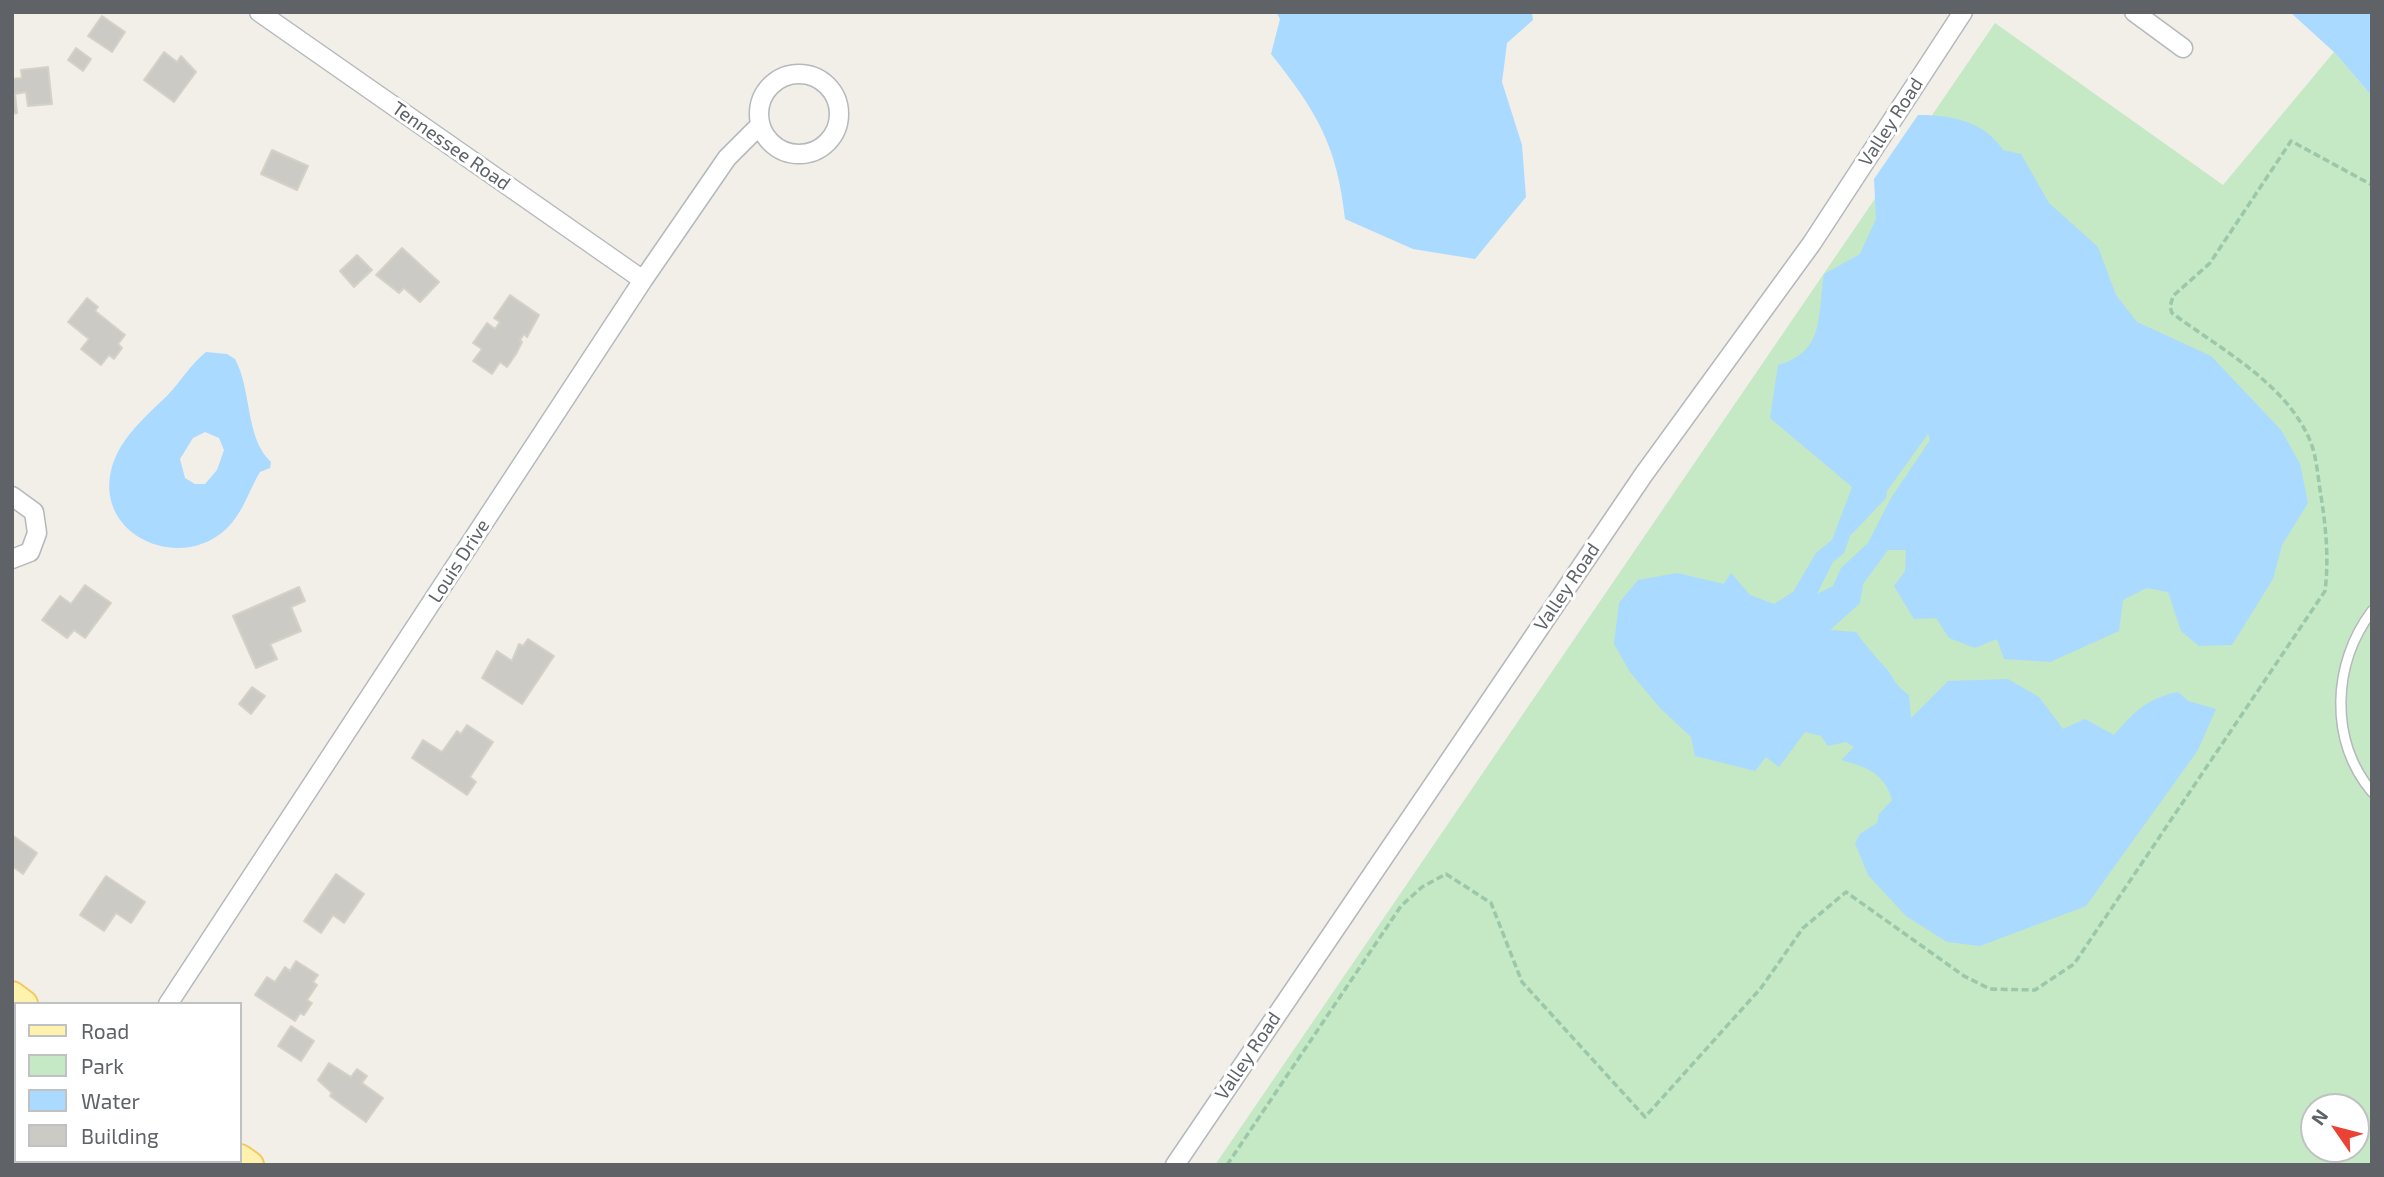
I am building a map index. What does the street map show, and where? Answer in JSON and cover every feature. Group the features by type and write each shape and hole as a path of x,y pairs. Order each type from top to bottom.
{"street":[{"name":"Tennessee Road","path":"259,12 643,280"},
{"name":"Valley Road","path":"1175,1165 1644,474 1812,243 1963,12"},
{"path":"2134,12 2183,48"},
{"path":"809,74 822,80 838,102 836,130 828,142 810,152 790,153 776,148 760,125 758,113 766,90 785,75 809,74"},
{"name":"Louis Drive","path":"169,1002 643,280 727,158 760,125"},
{"path":"12,496 34,512 37,533 30,552 12,559"}],"lane":[{"path":"2372,611 2357,630 2345,663 2338,709 2346,741 2361,779 2372,792"}],"path":[{"path":"1227,1165 1401,906 1422,887 1446,874 1491,903 1522,982 1645,1116 1762,988 1803,928 1846,892 1964,976 1990,989 2013,992 2035,990 2074,964 2325,591 2328,569 2326,526 2311,445 2301,424 2283,400 2255,374 2172,313 2170,307 2174,296 2210,263 2291,141 2372,185"}],"green space":[{"path":"1995,23 2223,185 2334,52 2372,96 2372,1165 1215,1165"}],"water":[{"path":"1276,12 1532,12 1533,20 1507,43 1502,82 1522,145 1526,197 1475,259 1413,249 1345,219 1337,170 1322,131 1313,112 1271,54 1280,19"},
{"path":"2290,12 2372,12 2372,96 2334,52"},
{"path":"1918,115 1943,116 1966,122 1986,132 2003,150 2021,154 2049,203 2098,247 2116,295 2137,322 2211,356 2281,430 2300,464 2308,503 2282,545 2273,579 2232,645 2199,646 2181,631 2168,592 2147,588 2123,600 2119,631 2050,662 2004,659 1997,639 1975,648 1949,638 1936,618 1914,619 1894,586 1905,571 1906,550 1888,550 1863,584 1860,603 1830,630 1856,632 1897,684 1909,695 1911,718 1948,681 2008,679 2039,697 2063,729 2085,719 2114,735 2149,702 2178,692 2188,701 2216,709 2198,750 2086,906 1980,946 1947,942 1906,916 1868,875 1855,843 1860,834 1877,823 1879,814 1892,800 1885,783 1873,772 1841,760 1854,747 1846,742 1828,746 1821,736 1805,732 1779,767 1766,757 1755,771 1695,756 1691,737 1660,708 1630,672 1614,644 1619,603 1638,580 1677,573 1724,584 1731,573 1750,595 1774,604 1793,592 1816,553 1832,540 1852,487 1770,418 1778,365 1793,359 1812,341 1819,318 1824,274 1860,254 1876,219 1874,179","holes":["1928,434 1930,440 1891,498 1868,543 1841,568 1833,586 1817,594 1833,562 1844,553 1850,536 1886,498 1887,491"]},
{"path":"206,352 227,354 235,359 257,440 271,462 270,468 260,472 241,510 224,531 205,543 184,548 163,546 143,540 127,528 115,511 109,491 112,467 128,437","holes":["205,432 219,438 224,450 217,470 205,484 195,484 185,478 180,459 193,438"]}],"building":[{"path":"102,16 125,32 112,52 88,36"},
{"path":"76,48 91,59 83,71 68,60"},
{"path":"164,52 177,62 181,56 196,72 174,102 144,80"},
{"path":"48,67 52,104 28,106 26,92 15,94 17,113 12,114 12,79 22,78 21,70"},
{"path":"272,150 308,166 297,190 261,174"},
{"path":"402,248 439,282 420,302 404,288 399,293 376,275"},
{"path":"357,255 372,270 354,287 340,271"},
{"path":"510,295 539,315 527,337 524,334 520,340 522,342 507,367 500,362 492,374 473,361 482,349 473,343 487,323 495,329 500,322 494,318"},
{"path":"87,298 98,307 95,311 125,335 118,344 122,348 114,359 109,355 101,365 81,349 89,339 68,322"},
{"path":"85,585 111,603 85,638 74,630 67,638 42,620 60,596 71,604"},
{"path":"299,587 305,601 291,607 301,631 270,644 277,659 256,668 233,616"},
{"path":"528,639 554,656 522,704 482,678 497,651 512,661 519,644 523,646"},
{"path":"252,687 265,696 251,714 239,704"},
{"path":"467,725 493,742 470,777 476,782 467,795 412,758 423,740 442,752 457,731 461,734"},
{"path":"12,835 37,853 23,874 12,866"},
{"path":"336,874 364,894 344,923 333,915 321,933 304,921"},
{"path":"106,876 145,902 131,923 116,913 104,931 80,915"},
{"path":"296,961 318,975 313,982 317,985 307,1000 312,1003 304,1015 300,1013 295,1021 255,995 267,977 275,982 285,967 290,971"},
{"path":"291,1026 314,1041 301,1061 278,1046"},
{"path":"329,1063 351,1077 357,1069 367,1076 362,1083 383,1098 366,1122 330,1096 332,1093 318,1080"},
{"path":"12,1077 14,1108 12,1108"}]}
